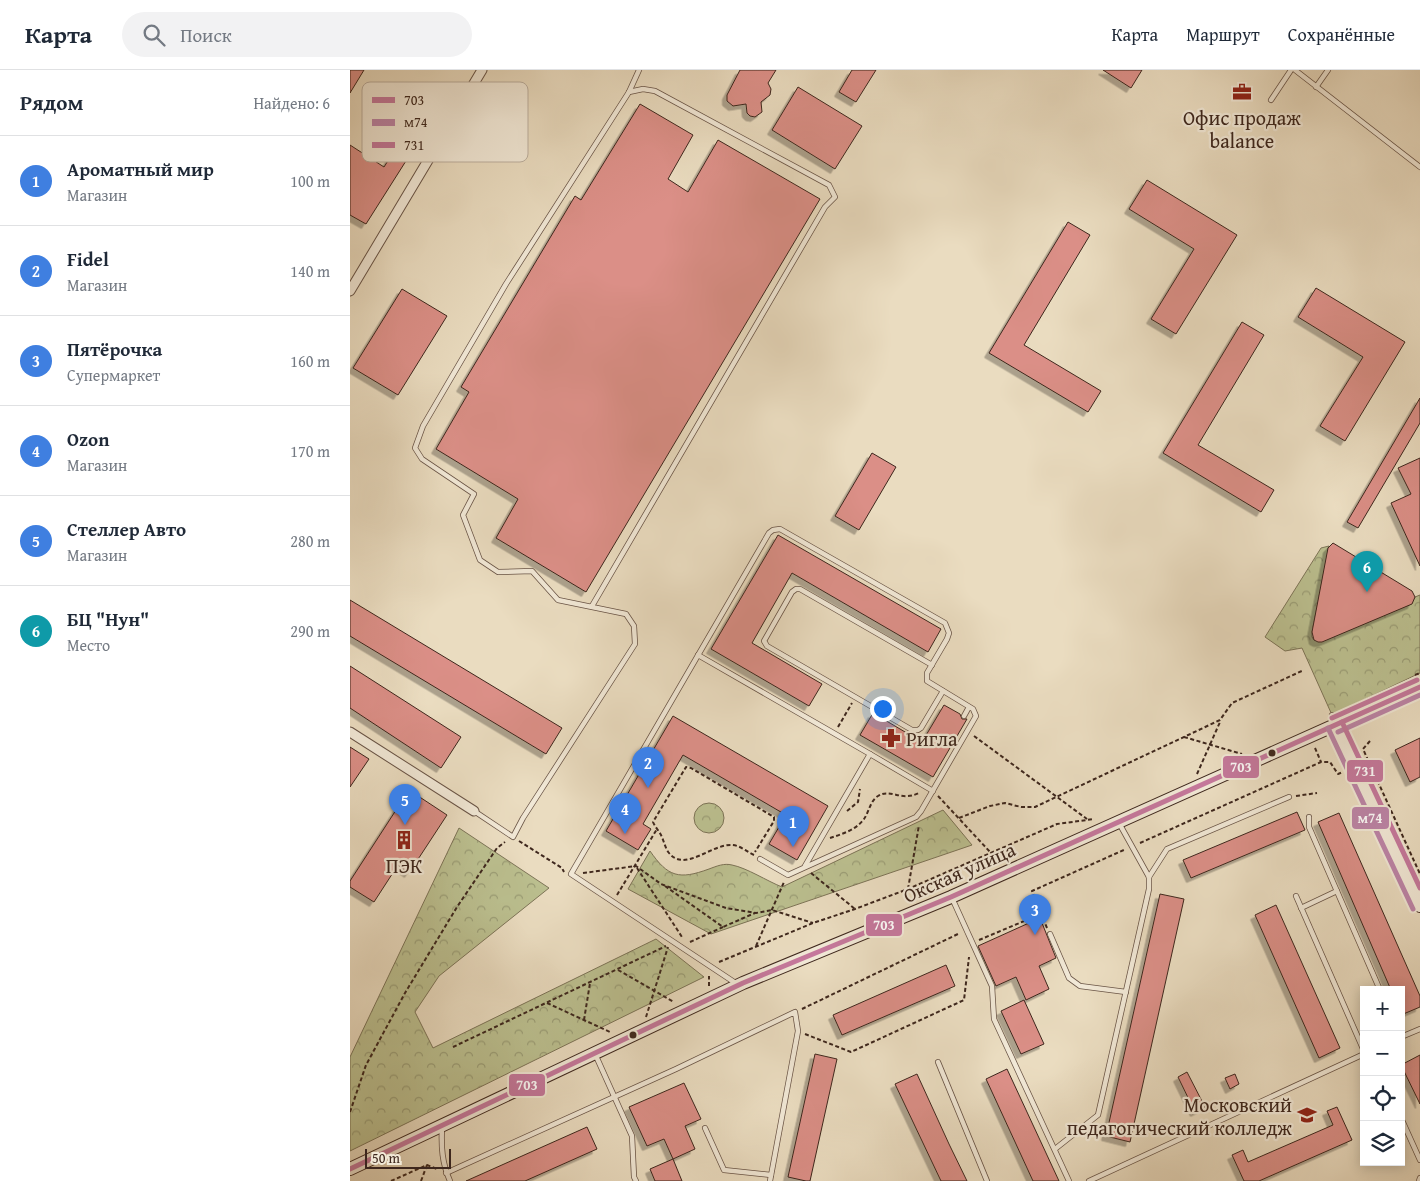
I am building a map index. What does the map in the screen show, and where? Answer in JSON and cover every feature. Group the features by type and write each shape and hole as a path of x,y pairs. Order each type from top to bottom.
{"main road":[{"name":"Окская улица","path":"350,1169 738,985 951,897 1333,720 1420,687"},
{"path":"1333,720 1420,906"}],"street":[{"path":"475,82 482,70"},
{"path":"350,291 427,162"},
{"path":"350,732 474,811"}],"lane":[{"path":"474,811 513,836 635,644 634,626 626,614 558,600 532,571 498,572 480,560 463,515 474,494 422,459 415,448 423,426 506,284 629,92 639,70"},
{"path":"1271,100 1291,70"},
{"path":"1295,70 1420,167"},
{"path":"1316,87 1328,70"},
{"path":"592,606 825,207 835,197 829,185 655,91 643,89 629,92"},
{"path":"738,985 569,875 769,533 780,529 945,623 948,633 947,639 927,673 927,681 973,709 976,716 931,790 922,811 912,820 788,875 760,859"},
{"path":"932,665 800,589 792,592 764,641 767,646 775,651 915,731 921,728 942,691"},
{"path":"698,655 931,790"},
{"path":"964,716 970,707"},
{"path":"804,867 870,754"},
{"path":"1149,877 1167,849 1289,798"},
{"path":"1309,817 1309,826 1378,986"},
{"path":"1054,1150 1098,1115 1149,889 1149,877 1118,821"},
{"path":"1301,908 1337,891"},
{"path":"1296,896 1360,1044"},
{"path":"951,897 992,986 994,1020 1069,1181"},
{"path":"1050,934 1069,978 1074,982 1080,986 1126,992"},
{"path":"446,1173 615,1097 795,1012 798,1031 770,1181"},
{"path":"1405,1035 1420,1029"},
{"path":"595,1053 632,1136 634,1177 636,1181"},
{"path":"1089,1181 1360,1055"},
{"path":"938,1062 987,1181"},
{"path":"1402,1121 1420,1160"},
{"path":"442,1126 441,1148 446,1173 450,1181"},
{"path":"705,1128 724,1170 771,1175"}],"path":[{"path":"1196,776 1220,720 1232,703 1304,670"},
{"path":"834,734 853,702"},
{"path":"959,818 990,806 1005,803 1021,807 1035,806 1220,720"},
{"path":"968,732 1088,820"},
{"path":"1184,738 1246,755"},
{"path":"1370,741 1363,749 1420,874"},
{"path":"1050,934 1032,891 1321,762 1330,762 1338,774"},
{"path":"754,855 774,821 774,816 688,766 684,768 654,820 654,825 667,851 678,860 687,861 719,847 730,845 738,846 760,859"},
{"path":"714,964 813,923 908,889 991,853 931,790 910,797 901,797 890,793 883,794 872,802 864,818 856,827 819,843"},
{"path":"1289,798 1317,793"},
{"path":"908,889 922,811"},
{"path":"617,896 657,829"},
{"path":"350,1112 366,1065 405,994 457,907 497,848 513,836 562,868 569,875 636,866 723,927"},
{"path":"636,866 686,944 756,913 772,910 813,923"},
{"path":"804,867 855,909"},
{"path":"756,946 788,875"},
{"path":"661,884 726,908 756,913"},
{"path":"798,1031 851,1052 964,1000 972,941 1041,914"},
{"path":"795,1012 966,930"},
{"path":"986,937 988,942"},
{"path":"453,1047 668,945 644,1022"},
{"path":"618,970 678,1004"},
{"path":"584,1020 590,983"},
{"path":"547,1003 617,1036"},
{"path":"421,1181 427,1165"},
{"path":"391,1181 427,1165 446,1173"}],"green space":[{"path":"1329,546 1312,632 1314,640 1323,641 1411,604 1415,597 1420,595 1420,673 1332,715 1302,648 1285,651 1265,637 1321,548"},
{"path":"709,803 720,807 724,818 720,829 709,833 698,829 694,818 698,807"},
{"path":"943,810 972,845 711,934 628,889 650,851 656,860 675,874 690,874 729,864 782,887"},
{"path":"459,828 549,888 439,976 415,1012 433,1048 656,939 704,977 350,1151 350,1057"}],"building":[{"path":"350,70 364,70 350,93"},
{"path":"740,70 776,70 768,83 771,89 770,95 761,102 762,112 755,117 747,113 746,104 733,106 727,101 727,95"},
{"path":"852,70 876,70 856,102 839,92"},
{"path":"1103,70 1142,70 1131,88"},
{"path":"798,87 862,126 835,169 772,130"},
{"path":"640,104 693,135 668,179 688,192 718,140 820,199 586,592 496,538 518,499 436,449 469,392 461,387 575,196 581,200"},
{"path":"350,145 362,153 362,162 376,162 384,167 387,162 405,162 366,224 350,215"},
{"path":"1147,180 1237,235 1176,334 1151,319 1194,249 1129,209"},
{"path":"1068,222 1090,235 1024,345 1101,391 1088,412 989,353"},
{"path":"1316,288 1405,342 1345,441 1320,426 1363,357 1298,317"},
{"path":"402,289 447,316 398,395 353,368"},
{"path":"1242,322 1264,335 1198,445 1274,490 1261,512 1163,453"},
{"path":"1420,398 1420,423 1358,528 1347,522"},
{"path":"872,453 896,467 859,530 835,516"},
{"path":"1420,458 1420,566 1391,503 1411,494 1398,468"},
{"path":"778,535 941,629 928,652 792,573 752,643 822,684 809,706 711,649"},
{"path":"1333,543 1412,591 1415,597 1412,604 1318,642 1314,640 1312,632 1328,548"},
{"path":"350,600 562,728 546,754 350,636"},
{"path":"350,666 461,737 441,768 350,708"},
{"path":"944,705 960,714 962,719 967,719 933,777 860,735 873,713 922,742"},
{"path":"673,716 828,806 797,860 769,844 786,815 683,755 643,824 651,829 638,850 606,831"},
{"path":"1420,738 1420,777 1410,782 1395,750"},
{"path":"350,747 369,759 350,787"},
{"name":"ПЭК","path":"409,790 447,815 409,873 398,865 374,902 350,887 350,881"},
{"path":"1297,812 1305,830 1191,878 1183,860"},
{"path":"1339,813 1420,996 1420,1007 1405,1013 1405,986 1389,986 1318,822"},
{"path":"1160,894 1184,899 1130,1142 1106,1136"},
{"path":"1276,905 1340,1048 1319,1058 1255,915"},
{"path":"1040,918 1056,958 1039,966 1049,989 1026,1000 1016,977 996,986 978,946"},
{"path":"946,965 955,986 842,1035 833,1015"},
{"path":"1024,1000 1044,1044 1021,1054 1001,1011"},
{"path":"815,1054 837,1059 810,1181 806,1181 788,1177"},
{"path":"1420,1055 1420,1104 1405,1073 1405,1063"},
{"path":"1007,1069 1059,1181 1033,1181 986,1079"},
{"path":"1187,1072 1205,1107 1195,1112 1178,1077"},
{"path":"917,1074 967,1181 941,1181 895,1084"},
{"path":"1235,1074 1239,1084 1230,1089 1225,1078"},
{"path":"684,1083 701,1119 685,1126 695,1149 673,1159 664,1139 647,1146 629,1107"},
{"path":"1337,1107 1352,1140 1259,1181 1244,1181 1232,1155 1243,1150 1248,1162 1333,1125 1327,1111"},
{"path":"587,1127 597,1149 525,1181 466,1181"},
{"path":"673,1159 682,1181 655,1181 650,1169"}],"transit line":[{"name":"731","path":"1332,718 1417,680"},
{"name":"703","path":"350,1169 743,983 951,897 1420,687"},
{"name":"м74","path":"1338,732 1420,695"},
{"name":"731","path":"1342,722 1420,888"},
{"name":"м74","path":"1328,728 1413,909"}],"place":[{"name":"Офис продаж balance","path":"1242,92"},
{"name":"БЦ \"Нун\"","path":"1367,592"},
{"name":"Ригла","path":"891,738"},
{"name":"Fidel","path":"648,788"},
{"name":"Стеллер Авто","path":"405,825"},
{"name":"Ozon","path":"625,834"},
{"name":"ПЭК","path":"404,840"},
{"name":"Ароматный мир","path":"793,847"},
{"name":"Пятёрочка","path":"1035,935"},
{"name":"Московский педагогический колледж","path":"1307,1115"}]}
